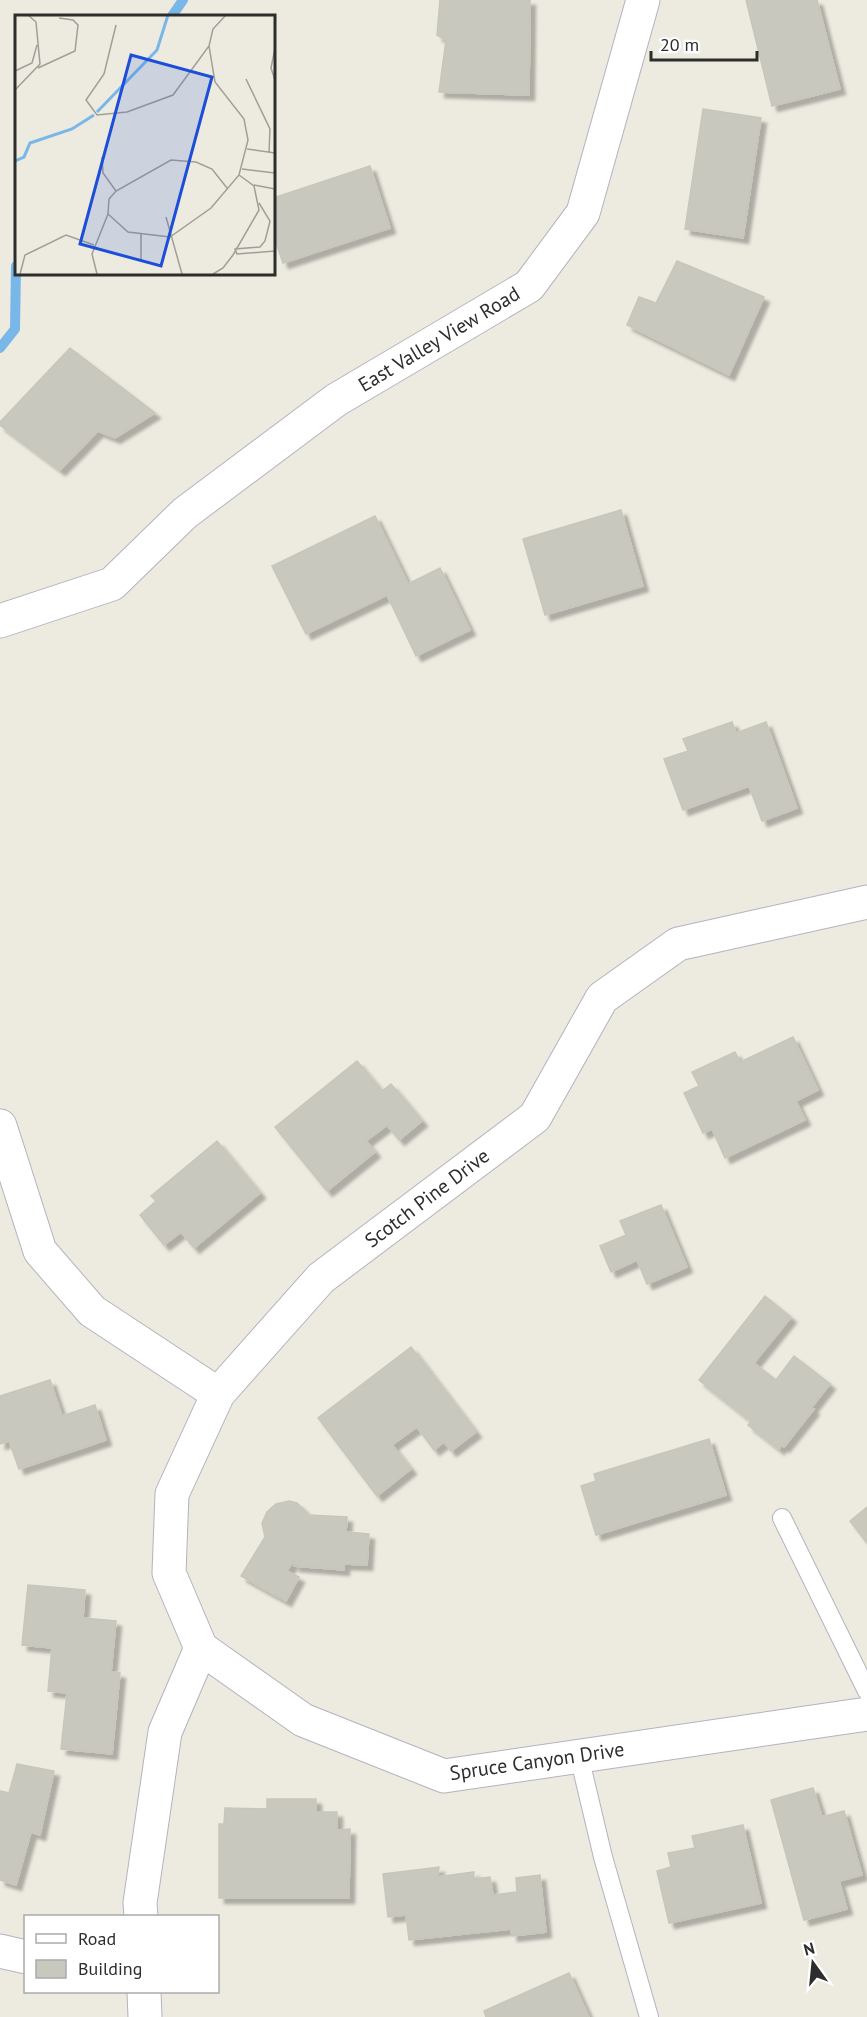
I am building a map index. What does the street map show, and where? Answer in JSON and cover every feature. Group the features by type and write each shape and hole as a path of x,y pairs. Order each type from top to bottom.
{"street":[{"name":"East Valley View Road","path":"0,621 112,584 185,513 336,400 529,286 583,213 643,0"},
{"name":"Scotch Pine Drive","path":"201,1648 169,1573 172,1494 218,1394 321,1278 535,1117 602,998 678,944 867,902"},
{"path":"0,1126 40,1251 92,1311 218,1394"},
{"path":"141,1915 141,1892 165,1732 201,1648"},
{"name":"Spruce Canyon Drive","path":"201,1648 303,1720 444,1776 867,1714"},
{"path":"0,1952 24,1957"},
{"path":"144,1993 145,2017"}],"lane":[{"path":"782,1518 867,1691"},
{"path":"579,1756 603,1857 649,2017"}],"building":[{"path":"440,0 530,0 529,95 439,92 446,40 437,35"},
{"path":"746,0 817,0 840,89 772,106"},
{"path":"703,109 761,118 743,238 685,229"},
{"path":"370,166 390,228 283,263 274,237 274,198"},
{"path":"677,261 764,297 729,375 627,325 639,297 656,303"},
{"path":"70,348 155,413 115,438 98,431 60,470 0,425 0,422"},
{"path":"621,510 643,586 545,615 523,539"},
{"path":"375,516 408,584 440,568 470,630 416,656 387,595 306,634 272,566"},
{"path":"732,722 736,733 766,722 797,808 762,821 749,786 683,810 664,759 688,751 683,739"},
{"path":"793,1037 818,1090 796,1101 805,1120 725,1158 712,1129 703,1133 684,1093 699,1086 692,1072 735,1052 740,1062"},
{"path":"357,1061 382,1091 391,1084 422,1121 399,1140 387,1125 366,1141 375,1152 327,1191 275,1127"},
{"path":"217,1141 260,1193 194,1248 181,1232 164,1245 140,1215 156,1201 151,1196"},
{"path":"661,1205 687,1267 647,1284 637,1260 611,1272 600,1246 626,1235 620,1221"},
{"path":"765,1296 791,1317 754,1363 776,1380 794,1356 830,1384 811,1408 814,1409 784,1447 781,1445 779,1449 748,1425 751,1421 699,1380"},
{"path":"411,1347 476,1432 451,1451 444,1442 434,1450 417,1427 392,1445 411,1469 377,1496 318,1418"},
{"path":"50,1380 62,1416 95,1405 106,1440 19,1469 9,1441 0,1444 0,1396"},
{"path":"709,1439 726,1495 596,1535 581,1486 596,1481 594,1474"},
{"path":"289,1501 297,1503 309,1515 347,1517 346,1532 369,1534 367,1565 344,1564 344,1570 294,1566 295,1558 287,1571 299,1577 286,1601 241,1576 265,1537 262,1523 267,1512 276,1504"},
{"path":"867,1507 867,1543 850,1521"},
{"path":"28,1585 85,1590 83,1618 116,1621 111,1672 120,1673 112,1754 61,1749 67,1693 48,1691 52,1648 22,1645"},
{"path":"17,1764 54,1771 40,1835 31,1832 16,1885 0,1880 0,1791 9,1793"},
{"path":"813,1788 822,1817 844,1811 862,1875 839,1881 847,1909 804,1920 771,1800"},
{"path":"267,1799 316,1799 316,1812 337,1812 337,1830 350,1829 349,1898 219,1898 219,1824 224,1824 225,1808 267,1809"},
{"path":"743,1825 761,1903 669,1923 657,1871 671,1867 668,1853 695,1848 692,1836"},
{"path":"439,1867 437,1877 474,1872 473,1879 490,1877 493,1895 517,1892 516,1878 540,1875 546,1932 512,1936 511,1929 409,1940 406,1915 388,1917 383,1874"},
{"path":"569,1973 589,2017 486,2017 484,2011"}],"waterway":[{"path":"173,15 183,0"},
{"path":"0,348 15,329 16,274"}]}
